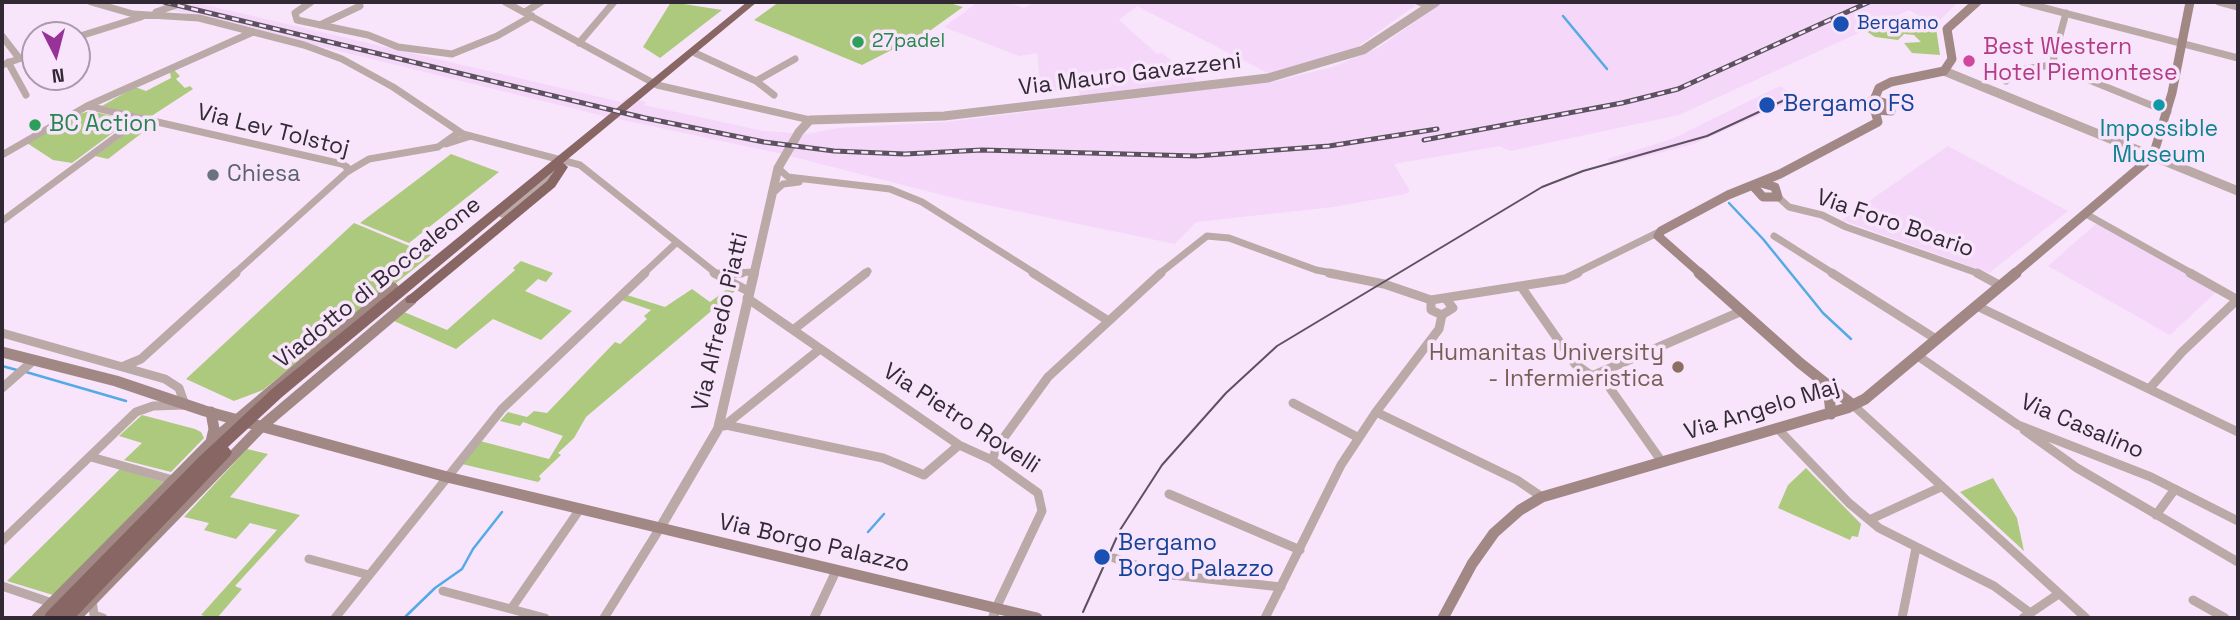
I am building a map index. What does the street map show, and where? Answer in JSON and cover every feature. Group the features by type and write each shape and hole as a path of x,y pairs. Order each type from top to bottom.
{"highway":[{"name":"Viadotto di Boccaleone","path":"65,618 284,396 752,2"},
{"name":"Viadotto di Boccaleone","path":"51,618 204,461 277,393 761,2"},
{"path":"393,288 530,178 562,163"},
{"path":"411,300 551,184 562,163"}],"main road":[{"path":"1853,405 1742,311 1660,236 1728,195 1758,185 1878,122 1875,111 1868,104 1874,100 1879,88 1889,82 1944,71 1952,59 1947,29 1977,2"},
{"path":"2153,156 2168,112 2190,2"},
{"path":"1874,100 1886,103 1892,109 1887,113 1875,111"},
{"name":"Via Angelo Maj","path":"1443,618 1472,564 1494,533 1520,510 1542,497 1831,414 1853,405 1918,356 2153,156"},
{"name":"Via Foro Boario","path":"1758,185 1763,198 1778,197"},
{"path":"37,618 235,419 393,288"},
{"path":"75,618 259,425 411,300"},
{"path":"259,425 260,410 356,329 358,316"},
{"name":"Via Borgo Palazzo","path":"2,352 116,381 185,405 447,477 836,571 994,613 1037,618"},
{"path":"1813,373 1829,395 1831,414"},
{"path":"211,412 214,429 211,442"}],"street":[{"name":"Via Pietro Rovelli","path":"91,2 133,14 199,18 342,58 393,87 459,132 562,163 580,165 675,244 793,330 960,445 992,460 1038,493 1042,511 994,613"},
{"path":"91,33 185,2"},
{"path":"311,2 294,17 368,35 377,41 398,47 460,52 532,16"},
{"path":"505,2 657,85 810,120"},
{"path":"524,12 541,2"},
{"path":"579,43 614,2"},
{"path":"657,85 747,10 742,2"},
{"path":"1419,2 1433,4"},
{"path":"2022,2 2238,58"},
{"path":"2219,2 2238,7"},
{"name":"Via Mauro Gavazzeni","path":"810,120 943,116 1268,78 1363,50 1433,4"},
{"path":"320,25 359,6"},
{"path":"2052,65 2066,13"},
{"path":"2,155 87,106 253,32"},
{"path":"2,36 19,58 5,64 26,95"},
{"path":"695,53 756,81 774,95"},
{"path":"756,81 795,58"},
{"path":"2006,81 2017,70 2052,65 2168,112"},
{"path":"1944,71 2238,191"},
{"name":"Via Lev Tolstoj","path":"87,106 342,164 347,167 346,172"},
{"path":"2,221 140,119"},
{"name":"Via Alfredo Piatti","path":"660,528 722,427 748,295 778,167 799,132 810,120"},
{"path":"446,144 459,132"},
{"name":"Via Lev Tolstoj","path":"346,172 369,159 446,144 471,136"},
{"path":"356,329 562,163"},
{"path":"411,300 414,286 562,163"},
{"path":"778,167 788,177 890,189 922,202 1107,320"},
{"path":"121,367 141,359 346,172"},
{"path":"773,193 783,184 809,180"},
{"name":"Via Foro Boario","path":"1778,197 1789,207 1822,215 1846,227 1974,271 2001,286"},
{"path":"2086,214 2238,300 2197,337 2149,389"},
{"path":"992,460 997,447 1048,377 1107,320 1203,238 1215,234 1316,270 1384,284 1431,300 1448,301 1581,274 1646,239 1660,236"},
{"path":"1774,236 1936,339"},
{"path":"335,618 502,409 675,244"},
{"path":"793,330 868,271"},
{"path":"716,274 753,272"},
{"path":"393,288 410,286"},
{"path":"1522,288 1575,364 1585,373 1600,374 1742,311"},
{"path":"1431,300 1429,308 1439,317"},
{"path":"1265,618 1341,466 1376,412 1401,383 1439,317 1451,312 1448,301"},
{"path":"1977,306 2238,432"},
{"path":"2,333 165,379 179,388 185,405 153,406 136,412 2,541"},
{"path":"722,427 820,349"},
{"name":"Via Casalino","path":"1918,356 2018,425 2106,458 2238,521"},
{"path":"2,388 34,360"},
{"path":"1600,374 1662,462"},
{"path":"1293,403 1359,438"},
{"path":"1853,405 2057,595 2086,618"},
{"path":"1376,412 1517,481 1542,497"},
{"path":"2018,425 2042,445 2238,562"},
{"path":"722,427 883,458 924,475 960,445"},
{"path":"1777,428 1869,520 1916,548 1999,589 2026,615 2057,595"},
{"path":"91,457 173,480"},
{"path":"1869,520 1941,487"},
{"path":"2156,515 2175,489"},
{"path":"1170,494 1300,550"},
{"path":"510,609 580,509"},
{"path":"604,618 660,528"},
{"path":"1902,618 1916,548"},
{"path":"1114,558 1163,574 1281,587"},
{"path":"309,559 369,575"},
{"path":"814,618 836,571"},
{"path":"2,586 52,603"},
{"path":"443,592 544,618"},
{"path":"92,600 93,615 103,618"},
{"path":"2193,600 2225,618"}],"shaded area":[{"path":"151,2 193,2 621,102 628,97 646,102 644,105 763,131 808,134 838,128 946,122 1276,81 1332,67 1378,48 1443,2 1958,2 1935,25 1909,10 1679,115 1510,151 1500,146 1394,164 1410,191 1405,194 1333,207 1196,222 1175,244 954,198 778,153 604,116 176,11"},
{"path":"978,2 1005,2 1024,8 1035,2 1408,2 1416,5 1357,47 1316,63 1270,74 1137,6 1119,20 1157,54 1162,53 1197,81 1081,97 1078,89 1041,93 1037,53 1019,56 944,27"},
{"path":"1780,86 1798,98 1694,144 1613,165 1607,159 1672,139"},
{"path":"1948,146 2068,211 1989,273 1842,220"},
{"path":"2097,223 2216,292 2170,335 2048,266"}],"green space":[{"path":"671,2 722,10 660,58 643,47"},
{"name":"27padel","path":"779,2 946,2 963,7 931,30 862,65 754,20"},
{"path":"1915,23 1936,28 1940,55 1912,53 1904,43 1921,42 1914,35 1904,34 1898,40 1875,37 1866,31 1886,25 1893,28 1889,25"},
{"path":"174,70 180,76 176,79 185,88 190,86 193,89 150,117 102,106 135,87 146,91 171,78 170,72"},
{"path":"90,111 126,119 126,123 72,163 53,160 27,143 76,115"},
{"path":"146,124 151,126 108,159 95,156 135,127"},
{"path":"451,154 499,172 409,243 360,223"},
{"path":"354,223 431,255 263,390 234,401 186,379"},
{"path":"521,261 553,273 546,282 538,279 525,291 572,311 541,340 493,319 456,349 394,321 404,312 447,330 515,270 513,268"},
{"path":"692,289 710,302 726,290 735,291 586,417 574,438 539,476 541,479 538,482 462,464 480,441 549,459 563,436 523,422 520,426 500,421 508,412 527,417 534,411 547,413 615,342 620,344 647,319 644,316 651,310 622,300 627,295 665,307"},
{"path":"142,415 195,429 201,432 204,438 171,472 124,460 142,443 119,436"},
{"path":"247,449 268,454 230,497 300,515 235,586 242,589 217,618 212,618 201,615 277,530 250,523 236,539 204,530 209,523 184,517"},
{"path":"1806,468 1861,524 1858,537 1852,536 1850,540 1778,508 1788,485"},
{"path":"120,469 164,482 53,595 7,581"},
{"path":"1993,478 2017,518 2024,551 1960,492"}],"waterway":[{"path":"1563,16 1607,69"},
{"path":"1729,203 1763,239 1823,313 1851,339"},
{"path":"2,366 17,370"},
{"path":"26,372 126,401"},
{"path":"404,618 435,588 462,569 473,549 502,512"},
{"path":"868,532 884,514"}],"tram line":[{"path":"1083,612 1120,530 1162,465 1226,393 1277,346 1542,187 1583,171 1707,136 1791,97"}],"railway":[{"path":"164,2 645,118 764,142 834,151 905,154 982,150 1196,156 1329,146 1437,129"},
{"path":"1424,140 1622,103 1678,89 1869,2"}],"place":[{"name":"Bergamo","path":"1841,24"},
{"name":"27padel","path":"858,42"},
{"name":"Best Western Hotel Piemontese","path":"1969,61"},
{"name":"Bergamo FS","path":"1767,105"},
{"name":"Impossible Museum","path":"2159,105"},
{"name":"BC Action","path":"35,125"},
{"name":"Chiesa","path":"213,175"},
{"name":"Humanitas University - Infermieristica","path":"1678,367"},
{"name":"Bergamo Borgo Palazzo","path":"1102,557"}]}
